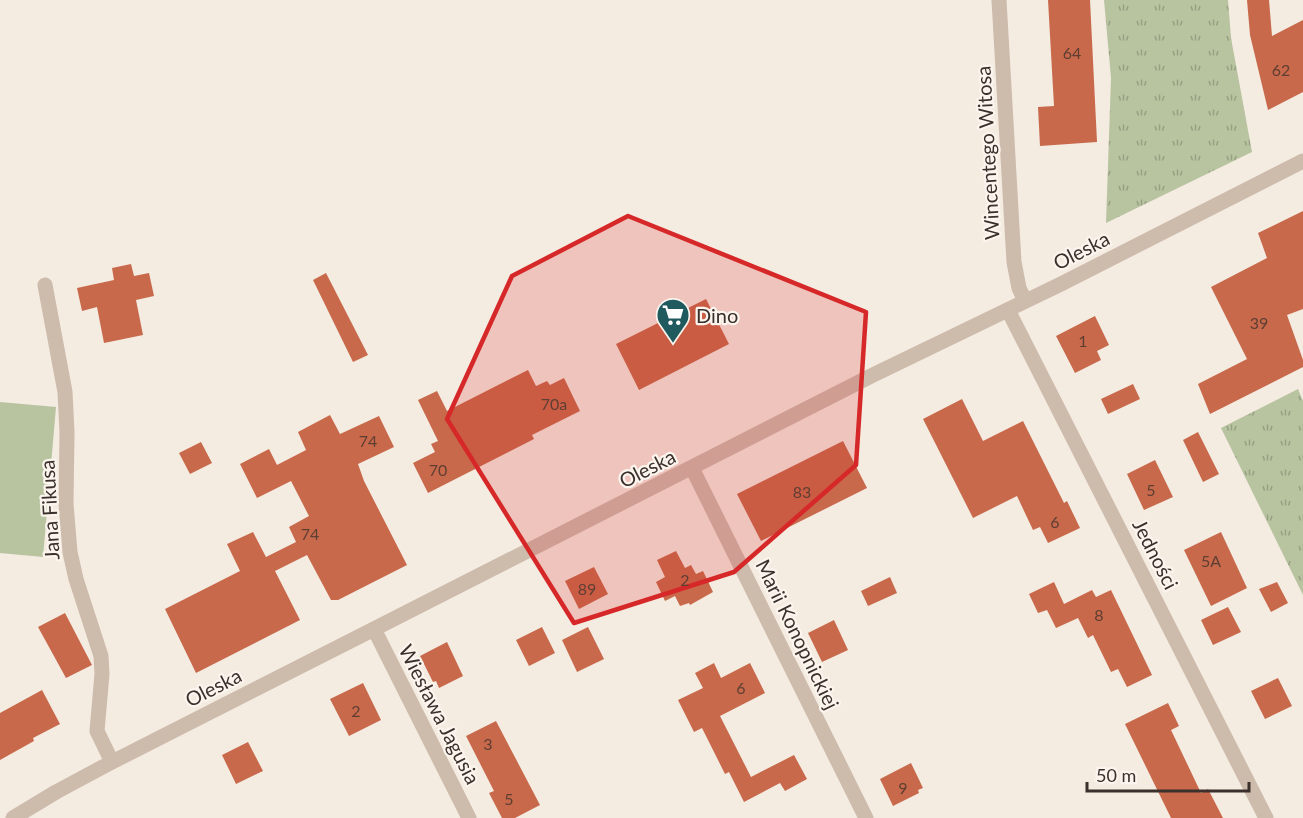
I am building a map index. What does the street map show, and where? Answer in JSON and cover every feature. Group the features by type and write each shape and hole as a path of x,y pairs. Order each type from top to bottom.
{"street":[{"name":"Wincentego Witosa","path":"999,0 1014,262 1019,288 1025,301"},
{"name":"Oleska","path":"13,818 112,762 873,375 1008,310 1303,161"},
{"name":"Jana Fikusa","path":"45,285 65,392 66,504 70,552 76,579 101,656 102,674 97,731 112,762"},
{"name":"Jedności","path":"1008,310 1266,818"},
{"name":"Marii Konopnickiej","path":"692,468 866,818"},
{"name":"Wiesława Jagusia","path":"374,629 469,818"}],"highlighted area":[{"path":"628,216 866,312 856,465 734,572 574,623 447,419 512,276"}],"green space":[{"path":"1104,0 1228,0 1231,38 1252,152 1106,223 1111,78"},
{"path":"1298,389 1303,401 1303,595 1221,428"},
{"path":"0,402 56,407 43,557 0,553"}],"building":[{"path":"1048,0 1090,0 1097,142 1040,146 1038,107 1054,106"},
{"path":"1247,0 1269,0 1272,36 1303,20 1303,92 1268,110 1250,35"},
{"path":"1303,211 1303,309 1287,315 1303,360 1303,367 1210,414 1198,384 1247,359 1211,287 1267,258 1258,233"},
{"path":"131,264 134,276 149,273 154,296 136,300 143,335 104,343 97,307 82,311 77,288 114,280 112,268"},
{"path":"326,273 368,355 353,362 313,280"},
{"name":"Dino","path":"706,299 729,344 639,390 616,344"},
{"path":"1095,316 1109,345 1097,351 1101,360 1075,373 1056,336"},
{"path":"528,370 536,386 547,381 550,385 564,378 580,411 532,435 534,439 428,493 413,463 435,452 431,444 438,441 418,400 437,391 447,411"},
{"path":"1133,384 1140,399 1108,414 1101,399"},
{"path":"962,399 983,441 1023,421 1064,503 1067,501 1080,528 1048,543 1040,527 1033,530 1017,496 973,518 923,419"},
{"path":"330,415 340,434 379,416 394,447 358,464 364,481 407,565 338,600 331,600 307,555 275,571 300,620 196,673 165,609 240,571 227,544 253,532 266,557 296,542 289,527 309,516 291,481 257,498 240,464 269,449 277,465 306,450 298,432"},
{"path":"1198,432 1219,474 1203,482 1183,440"},
{"path":"843,441 867,488 761,541 737,494"},
{"path":"201,442 212,463 190,474 179,453"},
{"path":"1155,460 1173,497 1144,510 1127,474"},
{"path":"1221,532 1247,588 1211,606 1184,550"},
{"path":"676,551 685,568 691,565 696,574 703,571 713,592 690,605 689,603 680,606 675,596 665,601 656,582 665,577 657,560"},
{"path":"594,567 608,594 579,609 565,581"},
{"path":"890,577 897,593 868,606 861,591"},
{"path":"1054,582 1064,604 1092,590 1096,597 1111,590 1152,675 1127,687 1118,669 1111,672 1093,635 1088,638 1078,618 1056,628 1047,610 1038,613 1029,594"},
{"path":"1277,582 1288,603 1271,612 1259,589"},
{"path":"1228,607 1241,632 1213,645 1201,620"},
{"path":"65,613 92,665 66,678 38,627"},
{"path":"834,620 848,650 822,662 808,633"},
{"path":"542,627 555,653 529,666 516,640"},
{"path":"588,627 604,659 577,672 562,640"},
{"path":"447,642 463,676 439,688 436,681 433,682 420,656"},
{"path":"714,663 721,678 750,663 765,693 720,716 751,777 794,755 807,779 785,791 780,783 744,802 729,772 725,774 702,728 694,732 678,700 703,688 695,673"},
{"path":"1278,678 1292,706 1265,719 1251,691"},
{"path":"363,683 381,720 349,736 330,699"},
{"path":"42,690 60,724 33,738 34,741 0,760 0,713"},
{"path":"1168,703 1179,726 1171,730 1201,793 1208,789 1223,818 1171,818 1125,724"},
{"path":"496,721 540,805 515,818 502,818 489,793 494,791 466,736"},
{"path":"248,742 263,771 236,784 222,755"},
{"path":"911,763 923,788 918,790 919,793 893,806 880,779"}],"place":[{"name":"Dino","path":"673,344"}]}
